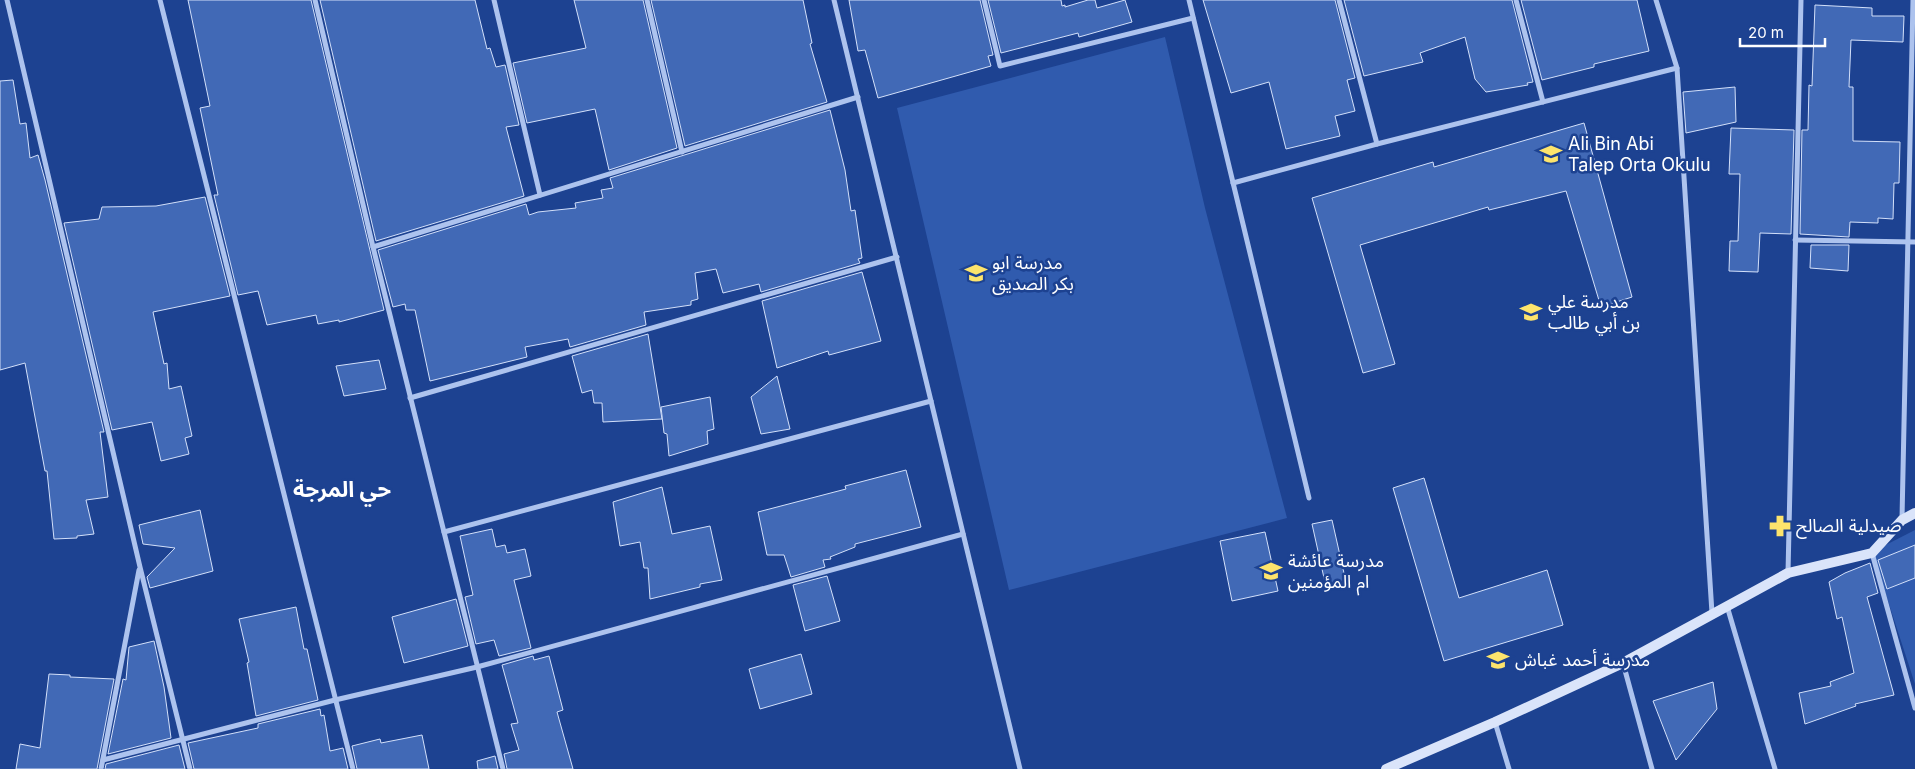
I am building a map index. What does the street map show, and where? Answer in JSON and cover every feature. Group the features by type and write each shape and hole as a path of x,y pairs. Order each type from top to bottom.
{"street":[{"path":"7,0 140,567 190,769"},
{"path":"160,0 353,769"},
{"path":"315,0 373,247 503,769"},
{"path":"494,0 540,195"},
{"path":"647,0 682,152"},
{"path":"834,0 1020,769"},
{"path":"984,0 1000,66 1194,18"},
{"path":"1189,0 1309,498"},
{"path":"1338,0 1377,144"},
{"path":"1516,0 1543,102"},
{"path":"1656,0 1677,68 1712,614"},
{"path":"1788,573 1801,0"},
{"path":"1902,520 1913,0"},
{"path":"1233,183 1377,144 1677,68"},
{"path":"373,247 858,97"},
{"path":"1795,240 1915,242"},
{"path":"410,398 897,257"},
{"path":"444,532 931,401"},
{"path":"1386,769 1495,722 1623,662 1788,573 1872,553 1902,520 1915,513"},
{"path":"103,760 335,700 477,667 963,534"},
{"path":"1872,553 1915,708"},
{"path":"101,769 140,567"},
{"path":"1727,605 1775,769"},
{"path":"1623,662 1652,769"},
{"path":"1495,722 1509,769"}],"shaded area":[{"path":"1165,37 1205,208 1287,518 1009,590 897,108"},
{"path":"1915,530 1915,684 1872,552"}],"building":[{"path":"188,0 311,0 384,310 339,322 339,320 318,324 316,315 267,325 258,291 238,295 214,195 218,195 200,108 210,106"},
{"path":"320,0 475,0 487,49 490,48 496,67 505,65 519,125 506,127 524,196 376,241"},
{"path":"574,0 643,0 677,148 609,170 595,109 527,123 513,63 586,48"},
{"path":"651,0 803,0 812,43 810,44 827,102 685,146"},
{"path":"849,0 980,0 993,55 988,56 991,66 878,98 865,50 858,51"},
{"path":"988,0 1061,0 1062,6 1065,5 1065,7 1088,0 1095,0 1097,8 1125,0 1132,22 1079,37 1078,33 1001,53"},
{"path":"1203,0 1335,0 1355,78 1347,80 1355,111 1335,116 1340,136 1286,149 1269,82 1231,93"},
{"path":"1344,0 1512,0 1533,82 1527,83 1528,85 1486,92 1475,79 1465,37 1420,53 1423,62 1364,76"},
{"path":"1521,0 1637,0 1649,51 1594,64 1594,67 1542,80"},
{"path":"1815,5 1872,8 1872,16 1904,16 1903,42 1851,40 1849,87 1853,87 1853,141 1900,142 1899,183 1894,183 1893,219 1878,218 1878,223 1850,222 1849,237 1800,234 1802,130 1808,130 1809,85 1812,86"},
{"path":"13,80 20,124 26,123 30,158 38,155 45,180 104,432 100,432 108,497 86,500 94,534 77,536 77,538 54,539 47,471 45,471 25,363 0,370 0,81"},
{"path":"1735,87 1736,122 1686,133 1683,92"},
{"path":"830,110 845,170 851,211 855,210 862,258 858,259 860,263 761,292 759,284 723,293 716,269 695,273 698,299 691,301 691,305 644,312 646,325 570,347 568,339 525,347 527,357 430,381 415,310 406,310 405,304 393,307 378,250 526,204 529,215 538,212 576,208 575,203 603,198 601,190 613,188 610,178"},
{"path":"1584,123 1632,297 1601,307 1566,191 1489,210 1488,207 1360,245 1395,364 1363,373 1312,198 1433,162 1434,167"},
{"path":"1731,128 1794,130 1791,234 1760,233 1758,272 1729,271 1730,241 1738,241 1740,174 1729,174"},
{"path":"205,197 230,296 153,312 164,364 167,363 169,389 181,386 192,436 185,438 189,454 161,461 152,422 112,430 64,223 99,219 102,207 156,206"},
{"path":"1811,245 1849,245 1848,271 1810,268"},
{"path":"862,272 881,341 829,355 828,351 777,368 762,301"},
{"path":"648,334 662,419 603,422 602,403 594,403 592,390 582,393 572,356"},
{"path":"379,360 386,389 344,396 336,366"},
{"path":"777,376 790,429 761,434 751,397"},
{"path":"710,397 714,429 707,431 708,444 669,456 667,434 664,433 661,407"},
{"path":"906,470 921,527 855,544 855,547 830,557 831,559 823,560 825,567 791,577 784,555 767,555 758,512 846,489 845,486"},
{"path":"1424,478 1459,598 1547,570 1563,625 1444,661 1393,488"},
{"path":"662,487 672,534 710,526 722,580 700,584 700,587 650,599 648,568 644,568 640,542 620,546 613,502"},
{"path":"200,510 213,571 150,588 147,577 175,548 143,544 139,525"},
{"path":"1332,520 1346,582 1326,587 1312,524"},
{"path":"492,529 496,547 505,545 507,553 525,549 531,576 514,580 531,648 499,656 494,640 476,644 465,597 473,595 460,536"},
{"path":"1265,532 1278,591 1232,601 1220,541"},
{"path":"1915,545 1915,578 1887,589 1878,560"},
{"path":"1870,563 1878,593 1867,597 1894,695 1855,704 1856,706 1805,724 1799,693 1831,686 1830,682 1854,673 1842,617 1837,619 1829,582"},
{"path":"827,576 840,621 805,631 793,585"},
{"path":"456,599 468,646 404,663 392,617"},
{"path":"296,607 304,649 307,649 318,700 256,716 247,663 249,662 239,619"},
{"path":"154,641 164,687 171,738 108,754 123,679 126,680 129,647"},
{"path":"801,654 812,694 760,709 749,669"},
{"path":"533,656 534,660 549,656 563,710 557,712 573,769 507,769 504,754 519,750 511,724 518,723 502,665"},
{"path":"49,674 114,679 97,769 16,769 20,744 40,748"},
{"path":"1713,682 1717,709 1676,760 1653,701"},
{"path":"320,709 321,716 324,715 330,751 343,748 348,769 194,769 188,743 258,728 258,724"},
{"path":"422,735 429,769 357,769 352,746 380,739 381,743"},
{"path":"179,745 185,769 105,769 106,764"},
{"path":"495,756 498,769 478,769 477,761"}],"place":[{"name":"Ali Bin Abi Talep Orta Okulu","path":"1551,154"},
{"name":"مدرسة ابو بكر الصديق","path":"976,273"},
{"name":"مدرسة علي بن أبي طالب","path":"1531,312"},
{"name":"صيدلية الصالح","path":"1780,526"},
{"name":"مدرسة عائشة ام المؤمنين","path":"1271,571"},
{"name":"مدرسة أحمد غباش","path":"1498,660"}],"district":[{"name":"حي المرجة","path":"342,489"}]}
